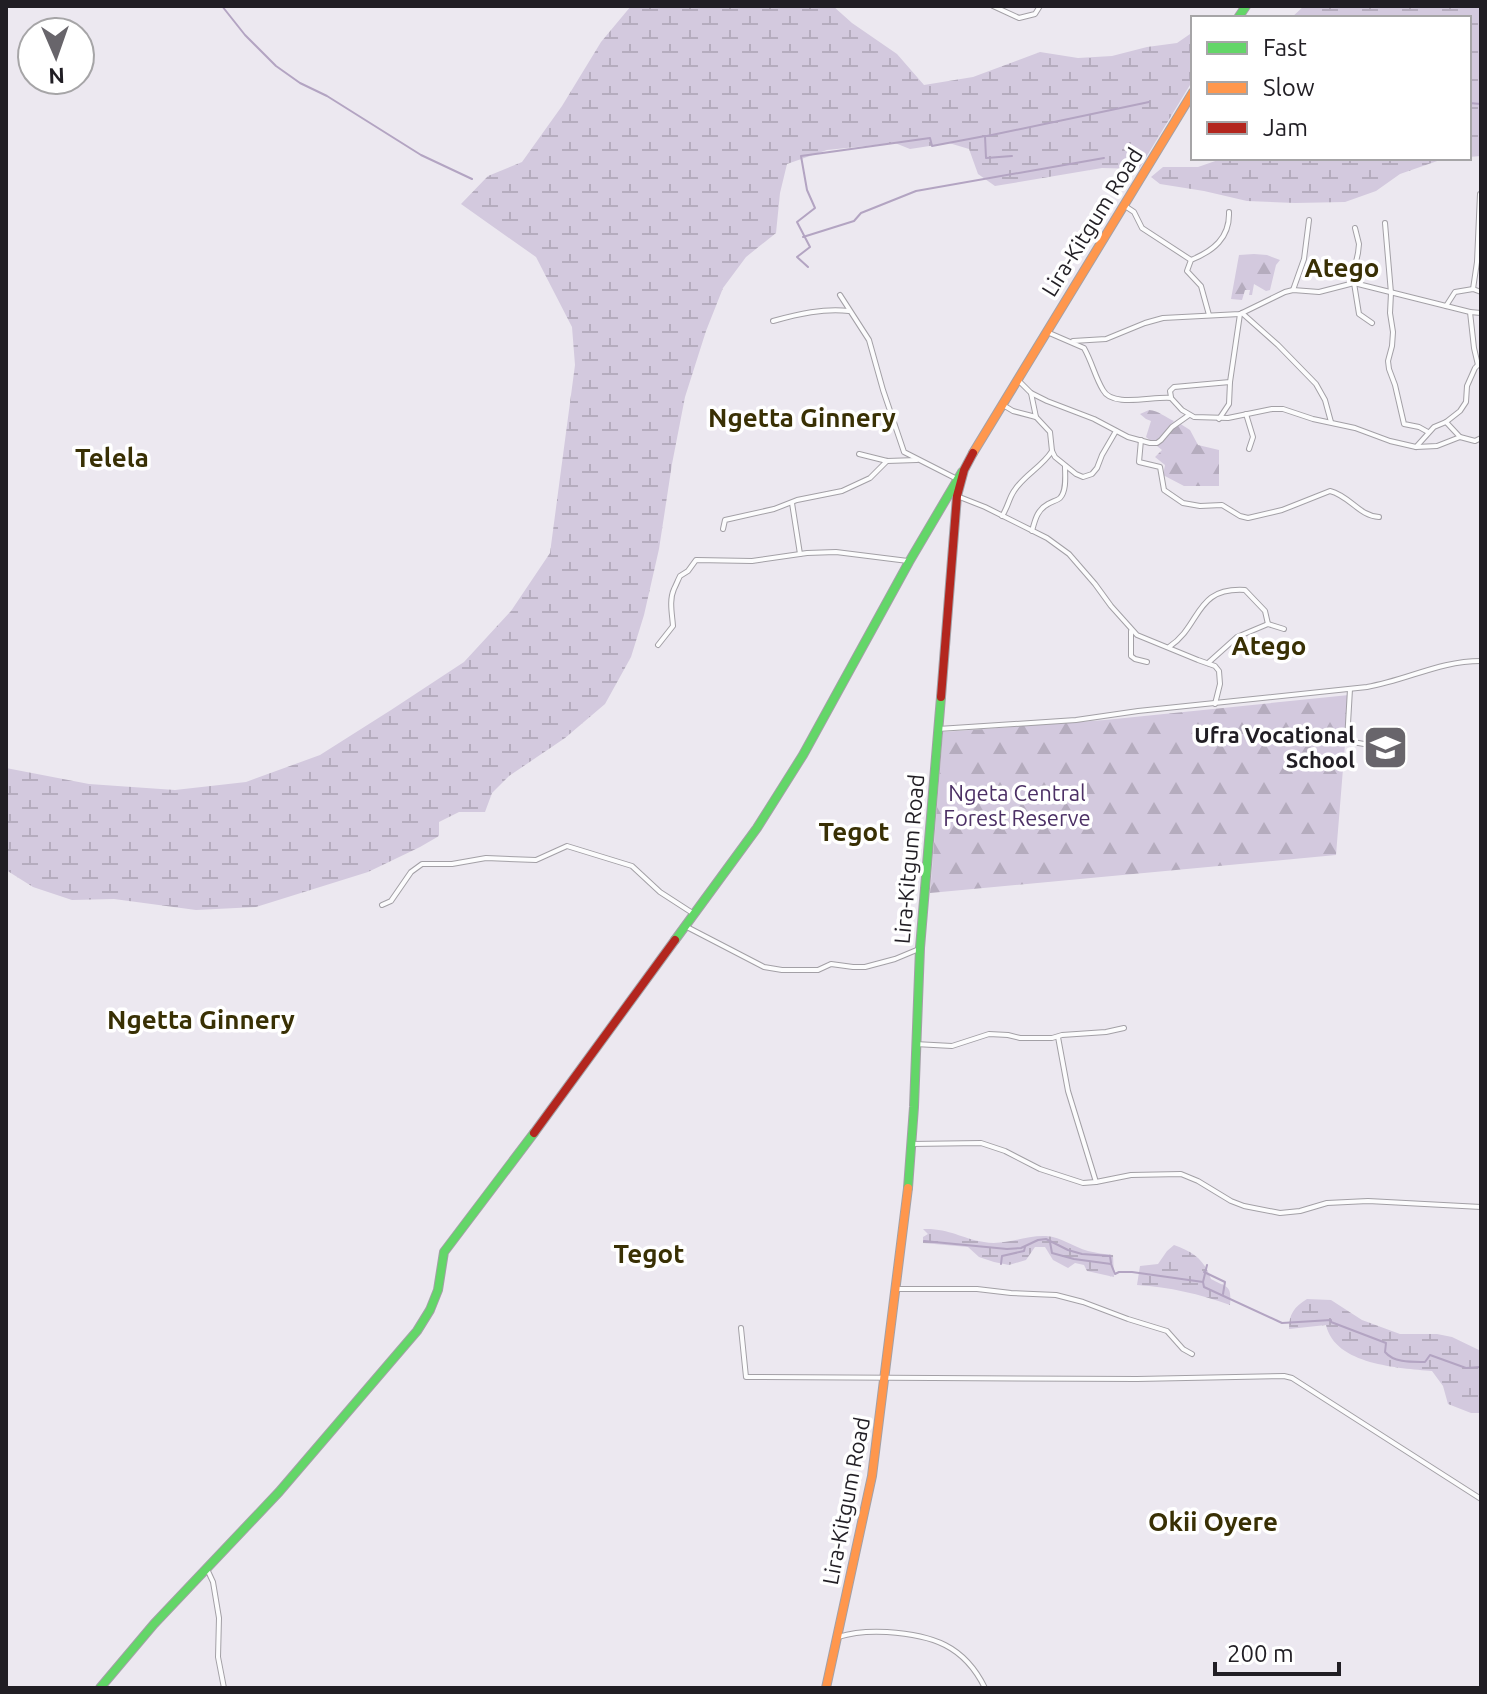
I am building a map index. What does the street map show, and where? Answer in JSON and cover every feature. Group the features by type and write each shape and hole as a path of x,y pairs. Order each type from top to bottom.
{"main road":[{"name":"Lira-Kitgum Road","path":"826,1688 872,1476 908,1190 920,948 957,496 964,470 1017,378 1191,95"},
{"path":"100,1688 154,1624 279,1492 417,1331 438,1290 444,1252 757,828 803,755 909,562 964,470"}],"street":[{"path":"993,6 1019,18 1035,14 1040,6"},
{"path":"1473,289 1479,242 1480,194"},
{"path":"1125,206 1134,212 1142,228 1191,260"},
{"path":"1209,315 1201,286 1187,271 1191,260 1207,253 1225,235 1229,227 1229,212"},
{"path":"1293,290 1304,259 1309,220"},
{"path":"1385,223 1393,332 1389,369 1404,424 1428,432"},
{"path":"1355,228 1359,244 1354,283 1359,314 1372,323"},
{"path":"1071,341 1106,339 1163,318 1241,313 1293,290 1319,292 1354,283 1481,313"},
{"path":"1446,306 1455,292 1473,289 1481,292"},
{"path":"840,295 869,340 902,448 907,454 957,479"},
{"path":"773,321 820,310 849,311"},
{"path":"1416,447 1434,427 1457,415 1466,402 1467,386 1479,366 1470,312"},
{"path":"1219,419 1229,404 1241,313"},
{"path":"1241,313 1316,384 1325,400 1331,422"},
{"path":"1045,331 1085,349 1108,397 1123,400 1161,396 1171,398 1189,415 1219,419 1283,409 1416,447 1437,446 1460,437"},
{"path":"1017,378 1031,393 1047,401 1094,419 1128,437 1150,443 1157,443 1189,415"},
{"path":"1171,398 1170,391 1174,387 1230,382"},
{"path":"1031,393 1036,417 1050,432 1055,457 1076,474 1083,477 1092,474 1116,431"},
{"path":"1003,405 1036,417"},
{"path":"1246,414 1253,437 1249,449"},
{"path":"1446,422 1460,437 1475,441 1481,438"},
{"path":"1141,440 1139,462 1160,467 1164,490 1183,503 1222,505 1248,518 1282,510 1335,491 1364,514 1379,517"},
{"path":"1002,516 1014,491 1043,464 1052,451"},
{"path":"859,454 887,461 920,460"},
{"path":"723,529 725,520 842,491 870,478 887,461"},
{"path":"1032,531 1040,510 1063,494 1065,466"},
{"path":"957,496 1047,538 1069,554 1137,635 1215,666 1220,676 1215,704"},
{"path":"792,503 800,554"},
{"path":"658,645 673,626 671,601 674,587 696,560 752,561 836,552 909,562"},
{"path":"1169,647 1186,633 1200,607 1224,590 1247,591 1265,611 1268,624"},
{"path":"1208,663 1237,637 1268,624 1284,629"},
{"path":"1131,628 1131,656 1147,662"},
{"path":"938,729 1076,720 1350,689 1386,684 1451,662 1481,661"},
{"path":"1350,689 1347,741 1385,743"},
{"path":"382,905 391,901 411,872 422,864 452,864 486,858 536,860 567,846 632,866 660,892 694,914"},
{"path":"685,926 764,967 782,970 818,970 831,964 865,967 920,948"},
{"path":"915,1044 952,1046 983,1035 1058,1037 1124,1028"},
{"path":"1058,1037 1068,1091 1096,1182"},
{"path":"911,1144 981,1143 1078,1182 1131,1175 1181,1174 1231,1201 1280,1213 1327,1203 1368,1201 1481,1207"},
{"path":"896,1289 977,1289 1056,1295 1167,1331 1184,1350 1192,1354"},
{"path":"741,1328 746,1377 1137,1379 1284,1376 1292,1378 1481,1499"},
{"path":"207,1569 213,1582 219,1618 218,1657 224,1688"},
{"path":"838,1637 872,1631 910,1633 937,1640 972,1668 985,1688"}],"green space":[{"path":"631,6 833,6 897,54 924,85 973,77 1040,52 1078,58 1112,56 1177,43 1191,33 1191,83 1139,169 1102,168 995,186 978,174 969,149 949,143 910,149 895,143 827,150 787,164 776,233 746,257 723,288 685,397 659,549 631,657 605,704 565,738 509,776 492,793 485,812 459,812 439,822 439,836 368,872 256,907 196,910 114,899 72,900 33,887 6,870 6,768 89,784 175,790 246,782 320,755 391,710 464,662 511,611 550,553 575,365 572,327 536,257 461,204 488,176 522,162 562,106 601,42"},
{"path":"1304,6 1481,6 1481,156 1471,157 1471,16 1293,16"},
{"path":"1218,160 1440,160 1400,174 1376,191 1345,202 1247,201 1160,184 1151,177 1163,167 1198,167"},
{"path":"1254,254 1280,260 1270,290 1254,284 1252,295 1249,295 1250,290 1245,290 1242,300 1231,299 1239,255"},
{"path":"1149,410 1174,421 1167,429 1171,431 1179,423 1190,430 1198,445 1219,450 1219,486 1184,486 1163,475 1165,465 1155,457 1162,450 1146,437 1151,421 1140,414"},
{"name":"Ngeta Central Forest Reserve","path":"1349,695 1336,855 930,893 943,732 1105,720"},
{"path":"923,1229 940,1230 992,1243 1052,1237 1088,1251 1113,1255 1114,1277 1087,1271 1084,1265 1075,1263 1068,1268 1053,1260 1045,1247 1035,1247 1026,1260 1009,1265 994,1262 979,1257 968,1247 923,1243 923,1237 928,1234"},
{"path":"1174,1245 1197,1257 1211,1279 1227,1288 1230,1305 1161,1287 1137,1285 1140,1266 1158,1264"},
{"path":"1307,1299 1331,1300 1362,1320 1400,1334 1452,1337 1481,1351 1481,1413 1471,1413 1448,1404 1443,1386 1432,1371 1386,1366 1355,1356 1342,1349 1326,1325 1289,1329 1293,1311"}],"waterway":[{"path":"222,6 276,66 300,83 327,96 421,155 472,179"},
{"path":"987,136 1149,102"},
{"path":"1471,103 1481,104"},
{"path":"808,267 797,257 810,247 797,222 815,208 807,190 801,156 930,138 932,146 985,136 986,158 1012,156"},
{"path":"803,237 854,221 861,213 916,191 1104,158"},
{"path":"924,1241 1007,1249 1021,1248 1046,1239 1082,1254 1110,1256 1111,1263"},
{"path":"1050,1242 1052,1253 1111,1264 1115,1274 1132,1272 1203,1282 1204,1287 1282,1323 1331,1320 1386,1343 1385,1352 1398,1360 1425,1362 1430,1355 1466,1368 1481,1367"},
{"path":"1001,1264 1002,1256 1024,1251 1025,1247"},
{"path":"1203,1282 1207,1265"},
{"path":"1204,1272 1225,1282 1223,1294"}],"traffic: fast":[{"path":"1239,16 1246,6"},
{"path":"675,940 757,828 803,755 962,472"},
{"path":"908,1188 920,948 941,697"},
{"path":"100,1688 154,1624 279,1492 417,1331 438,1290 444,1252 534,1133"}],"traffic: slow":[{"path":"973,453 1191,95"},
{"path":"826,1688 872,1476 908,1188"}],"traffic: jam":[{"path":"941,697 957,496 964,470 973,453"},
{"path":"534,1133 675,940"}],"place":[{"name":"Ufra Vocational School","path":"1386,748"}],"district":[{"name":"Atego","path":"1342,268"},
{"name":"Ngetta Ginnery","path":"802,418"},
{"name":"Telela","path":"112,458"},
{"name":"Atego","path":"1269,646"},
{"name":"Tegot","path":"854,832"},
{"name":"Ngetta Ginnery","path":"201,1020"},
{"name":"Tegot","path":"649,1254"},
{"name":"Okii Oyere","path":"1213,1522"}]}
